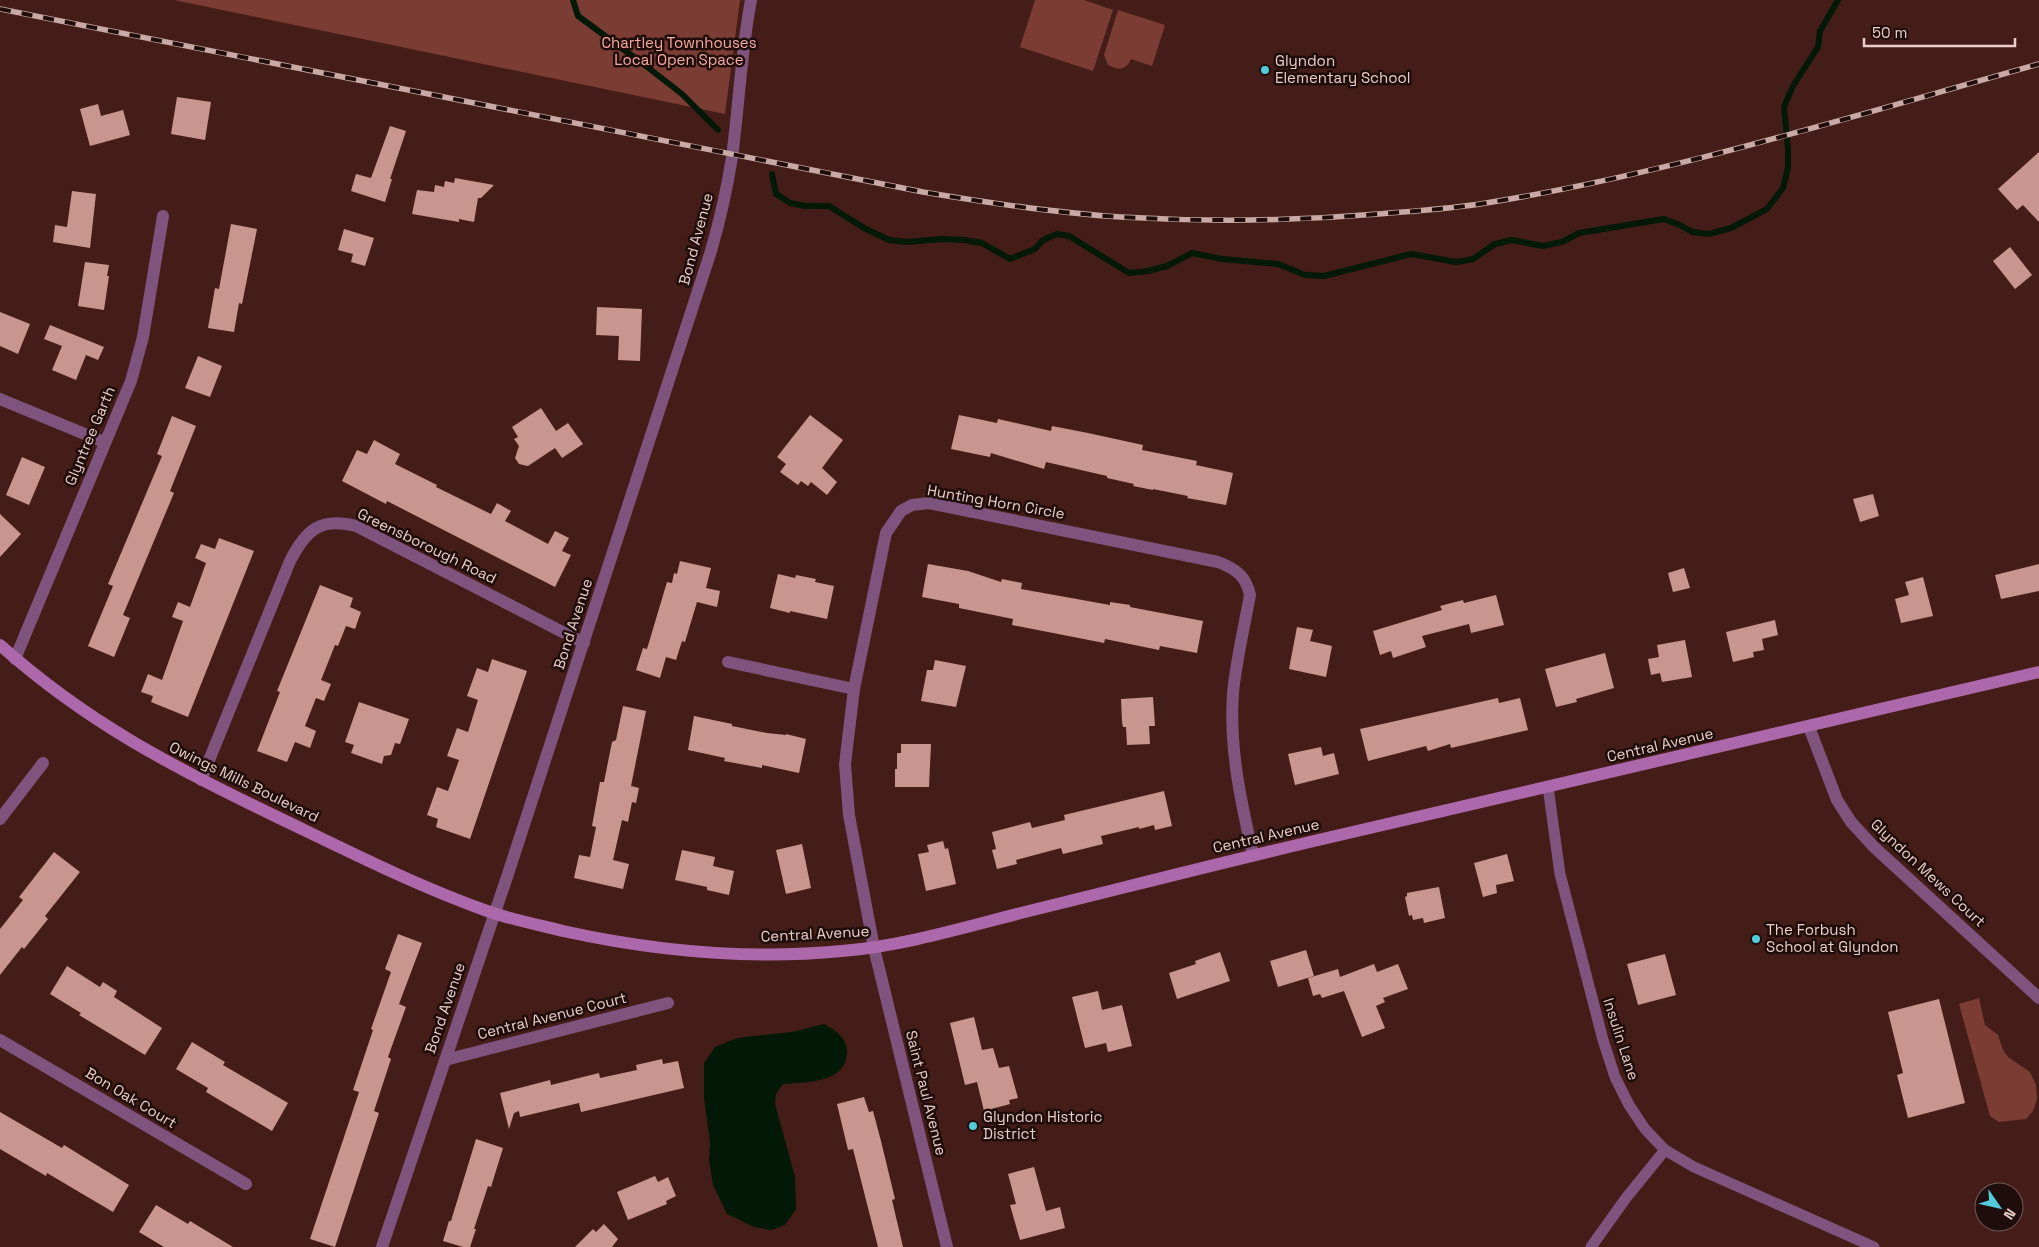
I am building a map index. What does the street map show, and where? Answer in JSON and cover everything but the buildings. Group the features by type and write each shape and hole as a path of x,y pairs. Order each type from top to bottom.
{"main road":[{"name":"Owings Mills Boulevard","path":"0,645 64,698 112,731 201,780 404,877 495,914"},
{"name":"Central Avenue","path":"495,914 594,937 671,949 786,954 840,952 874,948 1254,855 2039,672"}],"street":[{"name":"Bond Avenue","path":"382,1247 495,914 712,251 732,156 744,34 751,0"},
{"name":"Glyntree Garth","path":"15,658 131,381 144,337 163,216"},
{"path":"0,399 104,442"},
{"name":"Hunting Horn Circle","path":"874,948 849,816 845,764 854,689 886,533 901,511 912,505 929,503 1218,562 1233,567 1242,574 1248,584 1250,596 1233,692 1233,734 1239,790 1254,855"},
{"name":"Greensborough Road","path":"201,780 290,561 298,545 309,532 326,523 341,522 356,526 584,643"},
{"path":"728,662 854,689"},
{"name":"Glyndon Mews Court","path":"1809,726 1837,800 1851,822 1874,847 2039,998"},
{"path":"0,819 43,763"},
{"name":"Saint Paul Avenue","path":"874,948 947,1247"},
{"name":"Central Avenue Court","path":"445,1060 668,1003"},
{"name":"Bon Oak Court","path":"0,1040 246,1184"}],"lane":[{"name":"Insulin Lane","path":"1548,788 1560,874 1606,1049 1615,1077 1629,1105 1645,1129 1665,1150 1694,1167 1852,1242 1874,1247"},
{"path":"1591,1247 1626,1198 1665,1150"}],"green space":[{"name":"Chartley Townhouses Local Open Space","path":"174,0 740,0 725,114"},
{"path":"1035,0 1084,0 1113,10 1093,71 1020,47"},
{"path":"1118,10 1165,25 1152,66 1131,59 1122,68 1108,65 1104,55"},
{"path":"1979,998 1985,1025 1998,1035 2003,1050 2008,1057 2030,1072 2036,1085 2037,1099 2033,1111 2026,1119 1999,1122 1990,1116 1959,1004"}],"shaded area":[{"path":"824,1024 837,1032 843,1039 847,1047 845,1063 840,1070 824,1079 783,1084 776,1094 775,1104 795,1177 796,1209 785,1225 771,1230 754,1227 727,1214 713,1185 704,1098 704,1063 715,1047 737,1038 792,1032"}],"waterway":[{"path":"573,0 578,16 682,94 718,130"},
{"path":"772,174 776,194 790,203 805,206 829,206 864,228 889,240 907,242 941,239 964,240 982,243 1010,259 1035,249 1043,240 1057,234 1069,236 1129,273 1167,266 1192,253 1222,259 1278,264 1305,275 1324,276 1411,254 1456,262 1473,259 1495,244 1512,240 1542,246 1562,242 1579,233 1664,219 1692,232 1709,234 1731,228 1767,209 1783,188 1788,168 1784,107 1793,86 1818,47 1820,31 1838,0"}],"railway":[{"path":"0,9 923,192 997,204 1072,213 1185,220 1282,219 1432,210 1556,191 1626,176 1764,141 2039,64"}],"place":[{"name":"Glyndon Elementary School","path":"1265,70"},
{"name":"The Forbush School at Glyndon","path":"1756,939"},
{"name":"Glyndon Historic District","path":"973,1126"}]}
